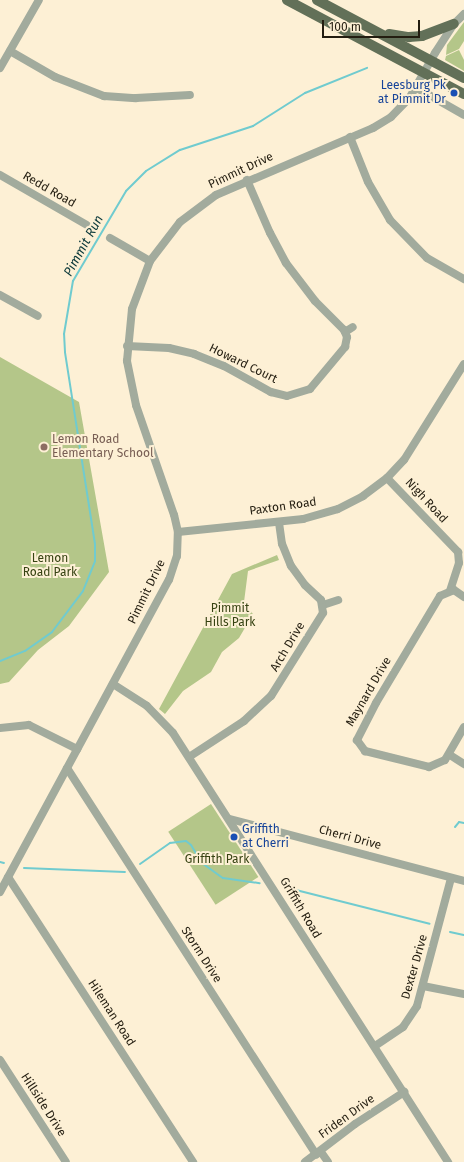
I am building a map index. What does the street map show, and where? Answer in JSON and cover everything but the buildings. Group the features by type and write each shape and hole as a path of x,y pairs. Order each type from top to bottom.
{"main road":[{"path":"287,0 464,94"},
{"path":"317,0 464,78"},
{"path":"376,30 396,36 422,36 454,24"}],"street":[{"path":"0,68 39,0"},
{"name":"Pimmit Drive","path":"0,892 169,580 177,556 178,532 174,515 130,387 127,346 136,293 150,261 168,235 188,214 216,195 350,137 391,117 406,101 454,24 464,14"},
{"path":"10,51 55,77 104,96 136,98 190,95"},
{"path":"415,87 464,115"},
{"path":"350,137 368,182 390,220 427,258 464,279"},
{"name":"Redd Road","path":"0,175 87,225"},
{"path":"248,180 270,233 286,263 315,301 345,332 353,327"},
{"path":"110,238 150,261"},
{"path":"0,295 38,316"},
{"name":"Howard Court","path":"127,346 169,348 194,354 224,366 271,392 293,396 305,392 316,384 345,347 345,332"},
{"name":"Paxton Road","path":"178,532 303,519 338,509 363,496 387,478 418,442 464,364"},
{"name":"Nigh Road","path":"387,478 458,552 459,563 450,590"},
{"path":"279,522 282,544 291,566 323,605 338,600"},
{"path":"450,590 457,591 464,597"},
{"name":"Maynard Drive","path":"450,590 440,596 365,722 357,740 365,751 424,767 441,764 450,755"},
{"name":"Arch Drive","path":"190,757 244,721 271,696 323,613 323,605"},
{"name":"Griffith Road","path":"112,684 154,712 173,733 190,757 448,1162"},
{"path":"0,728 29,725 77,749"},
{"path":"464,727 450,755 464,764"},
{"name":"Storm Drive","path":"67,768 319,1153 328,1162"},
{"name":"Cherri Drive","path":"230,819 464,881"},
{"name":"Hileman Road","path":"8,877 193,1162"},
{"name":"Dexter Drive","path":"375,1046 409,1021 417,1006 451,878"},
{"path":"423,986 464,994"},
{"name":"Hillside Drive","path":"0,1060 66,1162"},
{"name":"Friden Drive","path":"305,1162 319,1153 355,1124 404,1092"}],"green space":[{"path":"464,22 464,41 459,49 446,55 447,45"},
{"path":"459,50 464,60 464,71 445,60 446,56"},
{"name":"Lemon Road Park","path":"0,357 79,402 109,572 69,626 38,650 9,682 0,684"},
{"name":"Pimmit Hills Park","path":"277,555 279,560 248,571 244,602 253,614 239,638 222,652 211,672 183,691 165,714 159,709 232,574"},
{"name":"Griffith Park","path":"211,804 258,877 216,905 168,832"}],"waterway":[{"name":"Pimmit Run","path":"0,661 25,651 52,632 83,591 95,561 95,544 65,352 64,334 73,281 126,191 146,171 180,150 253,126 305,93 367,68"},
{"path":"455,827 459,822 464,823"},
{"path":"140,864 170,843 186,841 191,845 202,863 223,878 260,883"},
{"path":"0,862 4,863"},
{"path":"24,868 125,872"},
{"path":"288,888 430,924"},
{"path":"450,932 464,935"}],"place":[{"name":"Leesburg Pk at Pimmit Dr","path":"454,93"},
{"name":"Lemon Road Elementary School","path":"44,447"},
{"name":"Griffith at Cherri","path":"234,837"}]}
